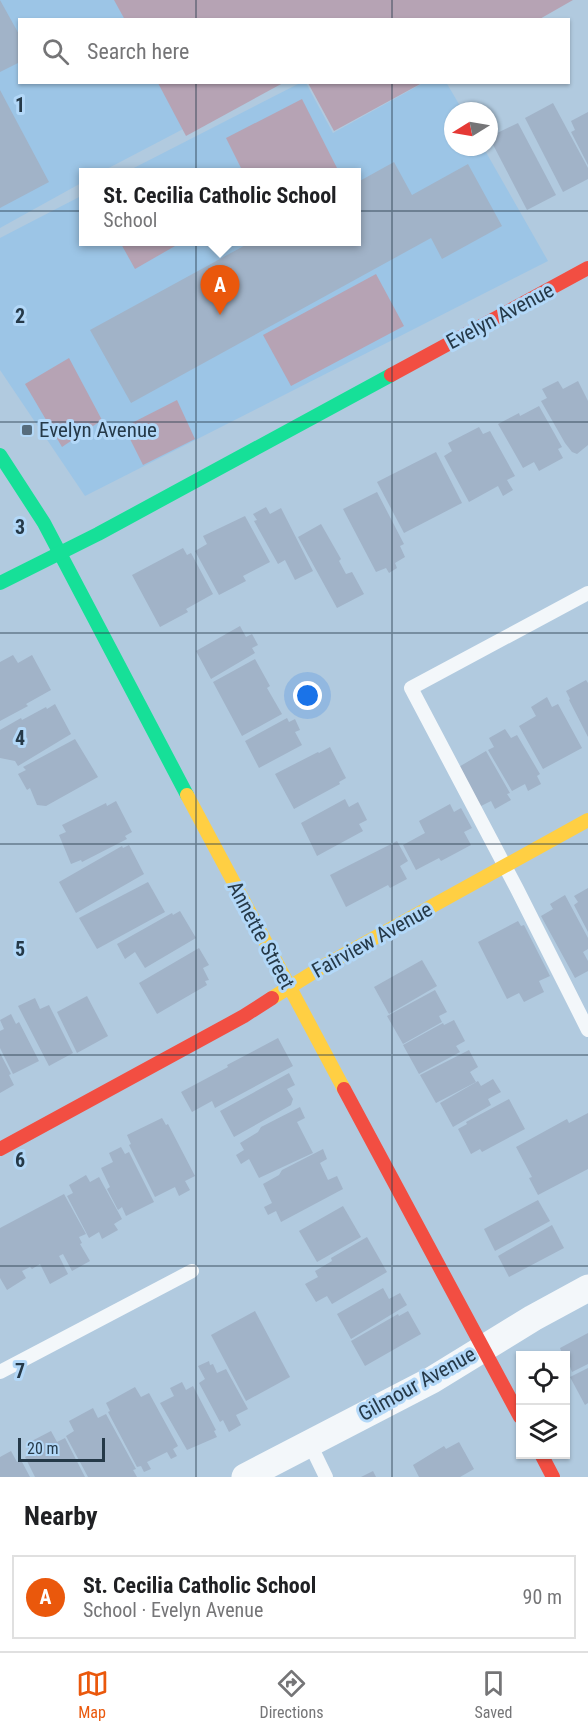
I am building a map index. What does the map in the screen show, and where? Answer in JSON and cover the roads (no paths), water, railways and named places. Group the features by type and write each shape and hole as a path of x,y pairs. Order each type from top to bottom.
{"street":[{"name":"Evelyn Avenue","path":"0,583 60,553 588,268"},
{"name":"Annette Street","path":"0,455 44,523 289,988 516,1409"},
{"name":"Fairview Avenue","path":"0,1149 244,1016 322,967 588,820"},
{"name":"Gilmour Avenue","path":"245,1477 432,1380 533,1318 588,1288"},
{"path":"543,1459 553,1477"}],"lane":[{"path":"588,593 411,688 588,1030"},
{"path":"0,1372 192,1271"},
{"path":"309,1442 326,1477"}],"place":[{"name":"St. Cecilia Catholic School","path":"220,315"},
{"name":"Evelyn Avenue","path":"27,430"}]}
